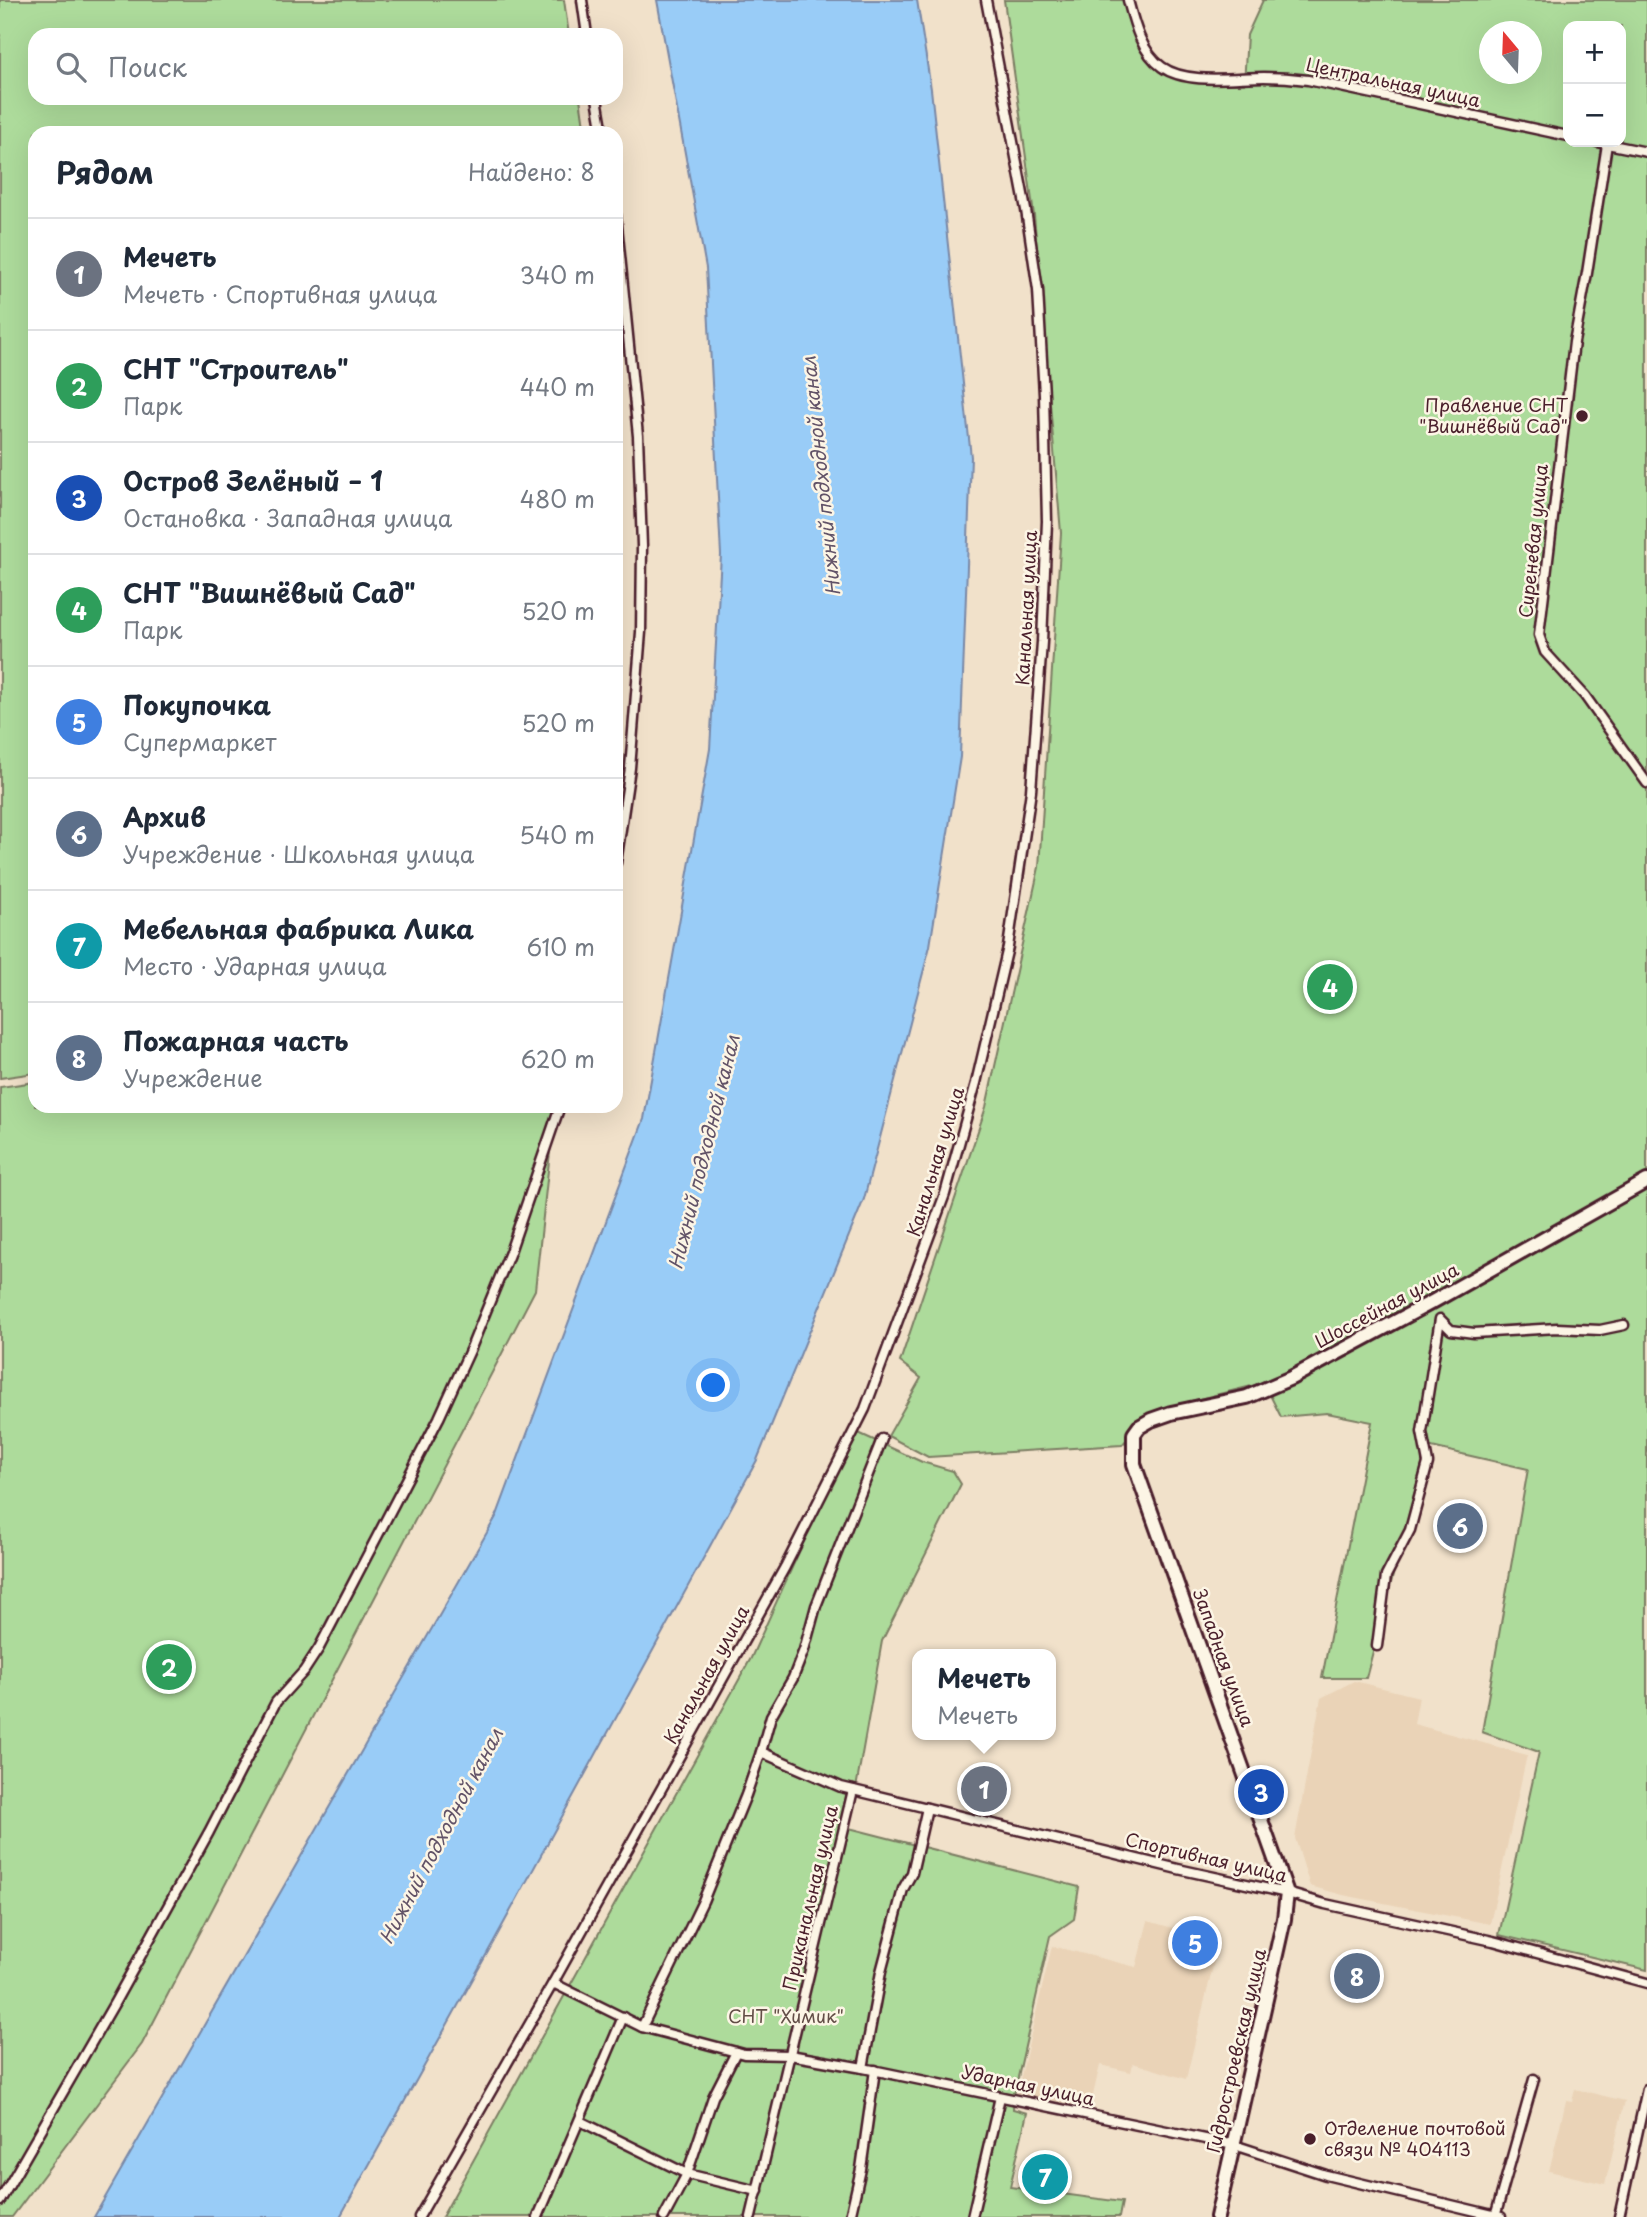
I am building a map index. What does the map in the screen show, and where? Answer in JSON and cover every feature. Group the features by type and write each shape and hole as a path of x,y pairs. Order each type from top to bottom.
{"street":[{"path":"582,0 586,28"},
{"name":"Канальная улица","path":"419,2217 785,1567 865,1409 945,1194 976,1083 1012,922 1031,791 1042,642 1047,521 1038,289 1027,211 986,0"},
{"name":"Центральная улица","path":"1128,0 1144,46 1161,66 1168,70 1203,78 1308,79 1563,135"},
{"path":"598,105 602,126"},
{"name":"Сиреневая улица","path":"1607,147 1574,342 1539,635 1545,652 1585,696 1647,783"},
{"path":"1622,147 1647,152"},
{"path":"623,285 638,436 642,546 641,632 630,768 623,816"},
{"path":"0,2201 115,2002 209,1832 276,1702 310,1663 439,1418 492,1299 557,1113"},
{"name":"Шоссейная улица","path":"1134,1434 1139,1427 1159,1416 1247,1397 1292,1378 1647,1181"},
{"path":"1377,1646 1387,1576 1410,1530 1428,1463 1422,1432 1440,1320 1434,1301"},
{"path":"1440,1320 1451,1330 1474,1333 1557,1328 1600,1330 1625,1325"},
{"name":"Западная улица","path":"1134,1434 1134,1464 1287,1893"},
{"path":"642,2027 703,1900 761,1752 771,1716 793,1678 804,1650 816,1606 882,1439"},
{"name":"Спортивная улица","path":"761,1752 841,1787 1325,1904 1493,1941 1647,1983"},
{"name":"Приканальная улица","path":"751,2217 853,1790"},
{"path":"863,2068 881,1972 904,1889 912,1873 927,1808"},
{"name":"Гидростроевская улица","path":"1217,2217 1284,1919 1287,1893"},
{"name":"Ударная улица","path":"553,1983 642,2027 744,2054 790,2055 875,2070 1234,2145 1326,2175 1497,2217"},
{"path":"538,2217 623,2017"},
{"path":"664,2217 687,2174 713,2097 736,2052"},
{"path":"850,2217 861,2169 875,2070"},
{"path":"1497,2217 1534,2079"},
{"path":"1619,2217 1647,2089"},
{"path":"972,2217 1000,2097"},
{"path":"580,2121 687,2174 758,2191"}],"shaded area":[{"path":"1354,1681 1419,1697 1414,1724 1527,1755 1490,1924 1310,1886 1295,1838 1321,1698"},
{"path":"1148,1921 1219,1941 1186,2079 1133,2063 1131,2072 1100,2065 1090,2108 1017,2093 1052,1946 1136,1967"},
{"path":"1575,2089 1625,2101 1605,2184 1549,2171 1566,2101 1572,2102"}],"green space":[{"path":"0,0 564,0 568,28 28,28 28,105 581,105 584,126 28,126 28,1074 0,1078"},
{"path":"1004,0 1131,0 1141,39 1161,70 1205,84 1244,84 1247,35 1263,0 1647,0 1647,1970 1499,1935 1539,1752 1482,1732 1528,1469 1427,1446 1366,1678 1322,1678 1372,1422 1327,1413 1281,1417 1264,1383 1163,1408 1144,1419 1122,1445 928,1457 888,1436 921,1378 900,1362 986,1107 1039,867 1061,533 1034,215"},
{"path":"28,1083 28,1113 554,1113 535,1290 142,2044 12,2217 0,2217 0,1087"},
{"name":"СНТ \"Химик\"","path":"854,1431 922,1462 953,1471 961,1484 882,1641 849,1828 1079,1887 1074,1919 1050,1936 1014,2095 1013,2109 1027,2113 1010,2187 1122,2202 1119,2217 442,2217 751,1658"}],"water":[{"name":"Нижний подходной канал","path":"657,0 917,0 931,89 971,457 960,757 930,946 864,1199 757,1460 340,2217 94,2217 497,1515 644,1119 710,749 721,555 706,268"}],"place":[{"name":"Правление СНТ \"Вишнёвый Сад\"","path":"1582,416"},
{"name":"СНТ \"Вишнёвый Сад\"","path":"1330,987"},
{"name":"Архив","path":"1460,1526"},
{"name":"СНТ \"Строитель\"","path":"169,1667"},
{"name":"Мечеть","path":"984,1789"},
{"name":"Остров Зелёный – 1","path":"1261,1792"},
{"name":"Покупочка","path":"1195,1943"},
{"name":"Пожарная часть","path":"1357,1976"},
{"name":"Отделение почтовой связи № 404113","path":"1310,2139"},
{"name":"Мебельная фабрика Лика","path":"1045,2177"}]}
